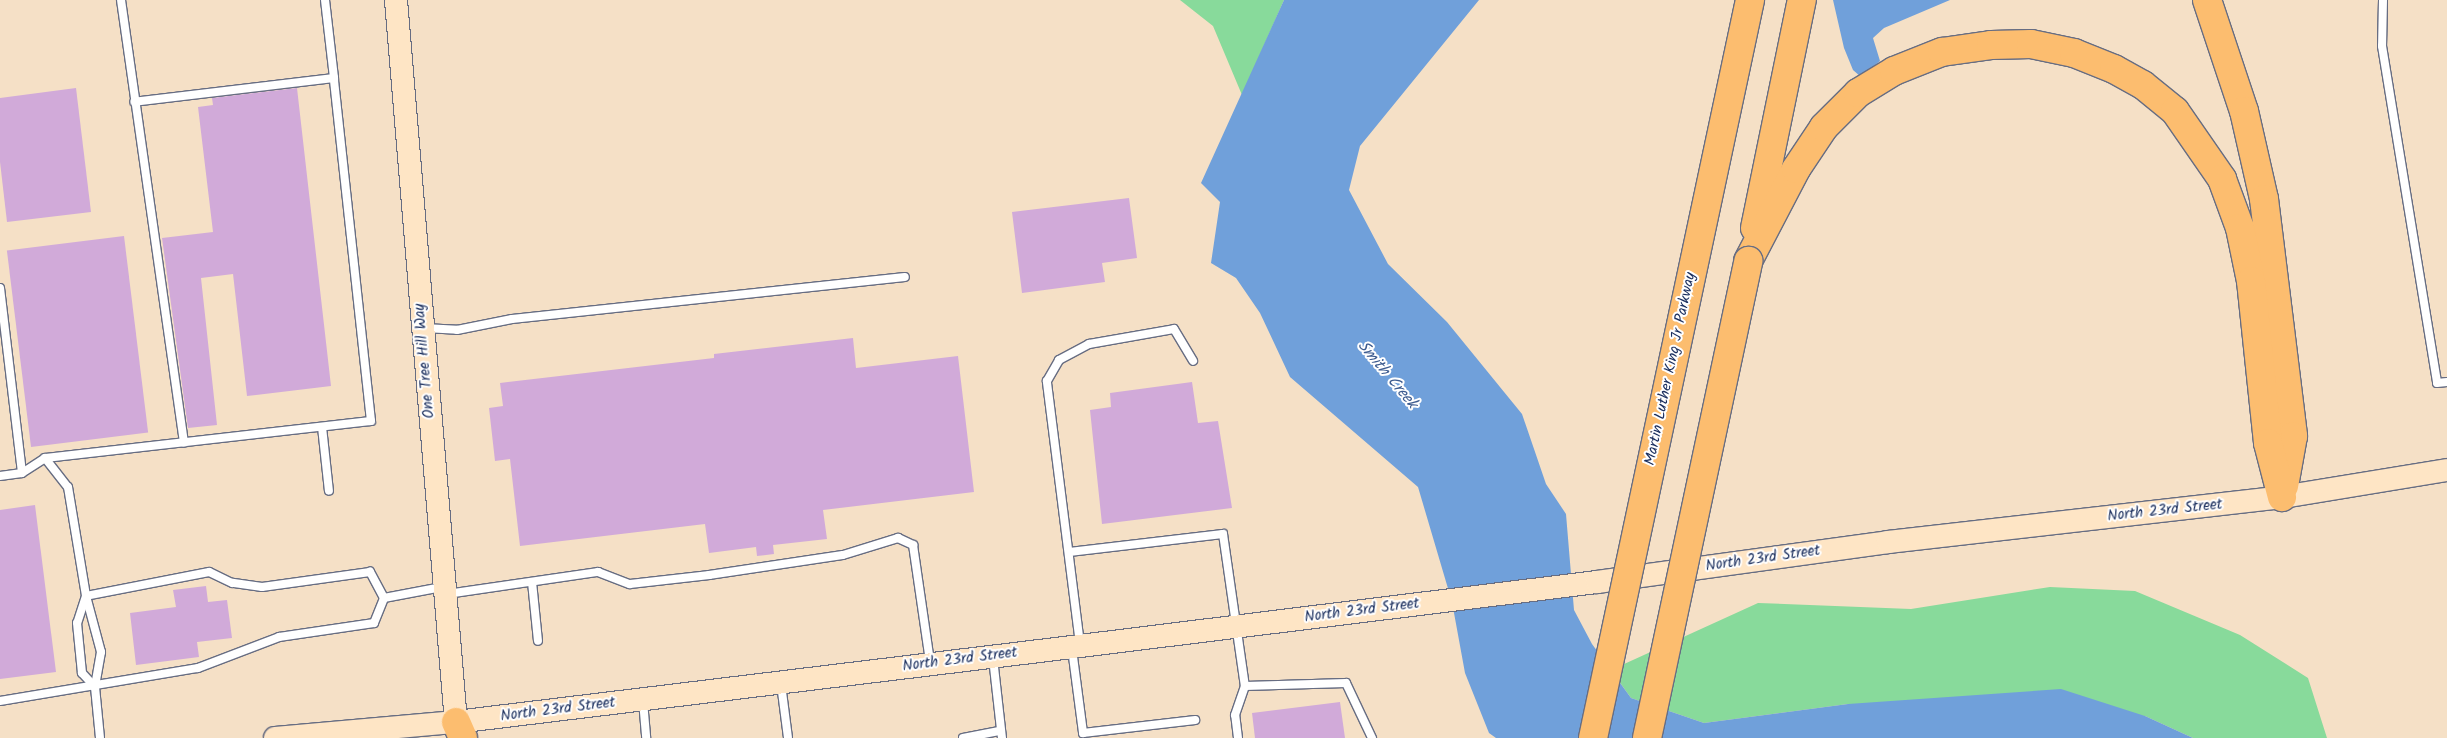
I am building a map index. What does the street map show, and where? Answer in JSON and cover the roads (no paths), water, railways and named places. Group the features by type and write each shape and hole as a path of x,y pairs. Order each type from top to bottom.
{"highway":[{"name":"Martin Luther King Jr Parkway","path":"1593,738 1750,0"},
{"path":"1647,738 1802,0"},
{"path":"2207,0 2244,111 2271,243 2292,436 2282,498"},
{"path":"1748,261 1796,169 1824,127 1858,93 1894,71 1942,52 1991,45 2031,44 2074,53 2114,69 2143,85 2175,111 2222,179 2240,228 2251,281 2268,443 2282,498"}],"main road":[{"name":"One Tree Hill Way","path":"396,0 457,733"},
{"name":"North 23rd Street","path":"274,738 457,733 643,699 1596,582 1888,542 2282,498 2447,470"}],"lane":[{"path":"121,0 184,443"},
{"path":"0,476 22,473 45,458 371,421 325,0"},
{"path":"2383,0 2382,46 2435,374 2437,383 2447,382"},
{"path":"134,102 334,78"},
{"path":"422,328 457,330 512,319 905,277"},
{"path":"0,289 22,473"},
{"path":"1193,361 1174,330 1090,344 1059,360 1046,381 1069,552 1083,733 1195,720"},
{"path":"322,427 329,491"},
{"path":"45,458 68,487 86,596 101,652 95,687 100,738"},
{"path":"1069,552 1223,534 1245,686 1235,714 1238,738"},
{"path":"384,598 532,582 598,572 630,584 709,575 843,555 898,538 913,545 930,664"},
{"path":"86,596 209,572 232,583 262,587 370,572 384,598"},
{"path":"532,582 538,641"},
{"path":"86,596 77,623 82,673 95,687"},
{"path":"0,701 95,687 198,668 279,637 374,623 384,598"},
{"path":"963,738 1001,734 993,656"},
{"path":"781,682 788,738"},
{"path":"1245,686 1346,683 1372,738"},
{"path":"643,699 646,738"}],"water":[{"name":"Smith Creek","path":"1284,0 1479,0 1360,146 1349,190 1388,264 1447,322 1522,414 1546,484 1566,514 1574,610 1592,644 1631,698 1704,723 1848,704 2061,689 2145,716 2193,738 1496,738 1489,733 1465,673 1452,602 1418,487 1290,377 1260,313 1236,278 1211,263 1220,202 1201,183"},
{"path":"1833,0 1950,0 1884,28 1873,38 1880,61 1861,77 1853,70 1844,48"}]}
